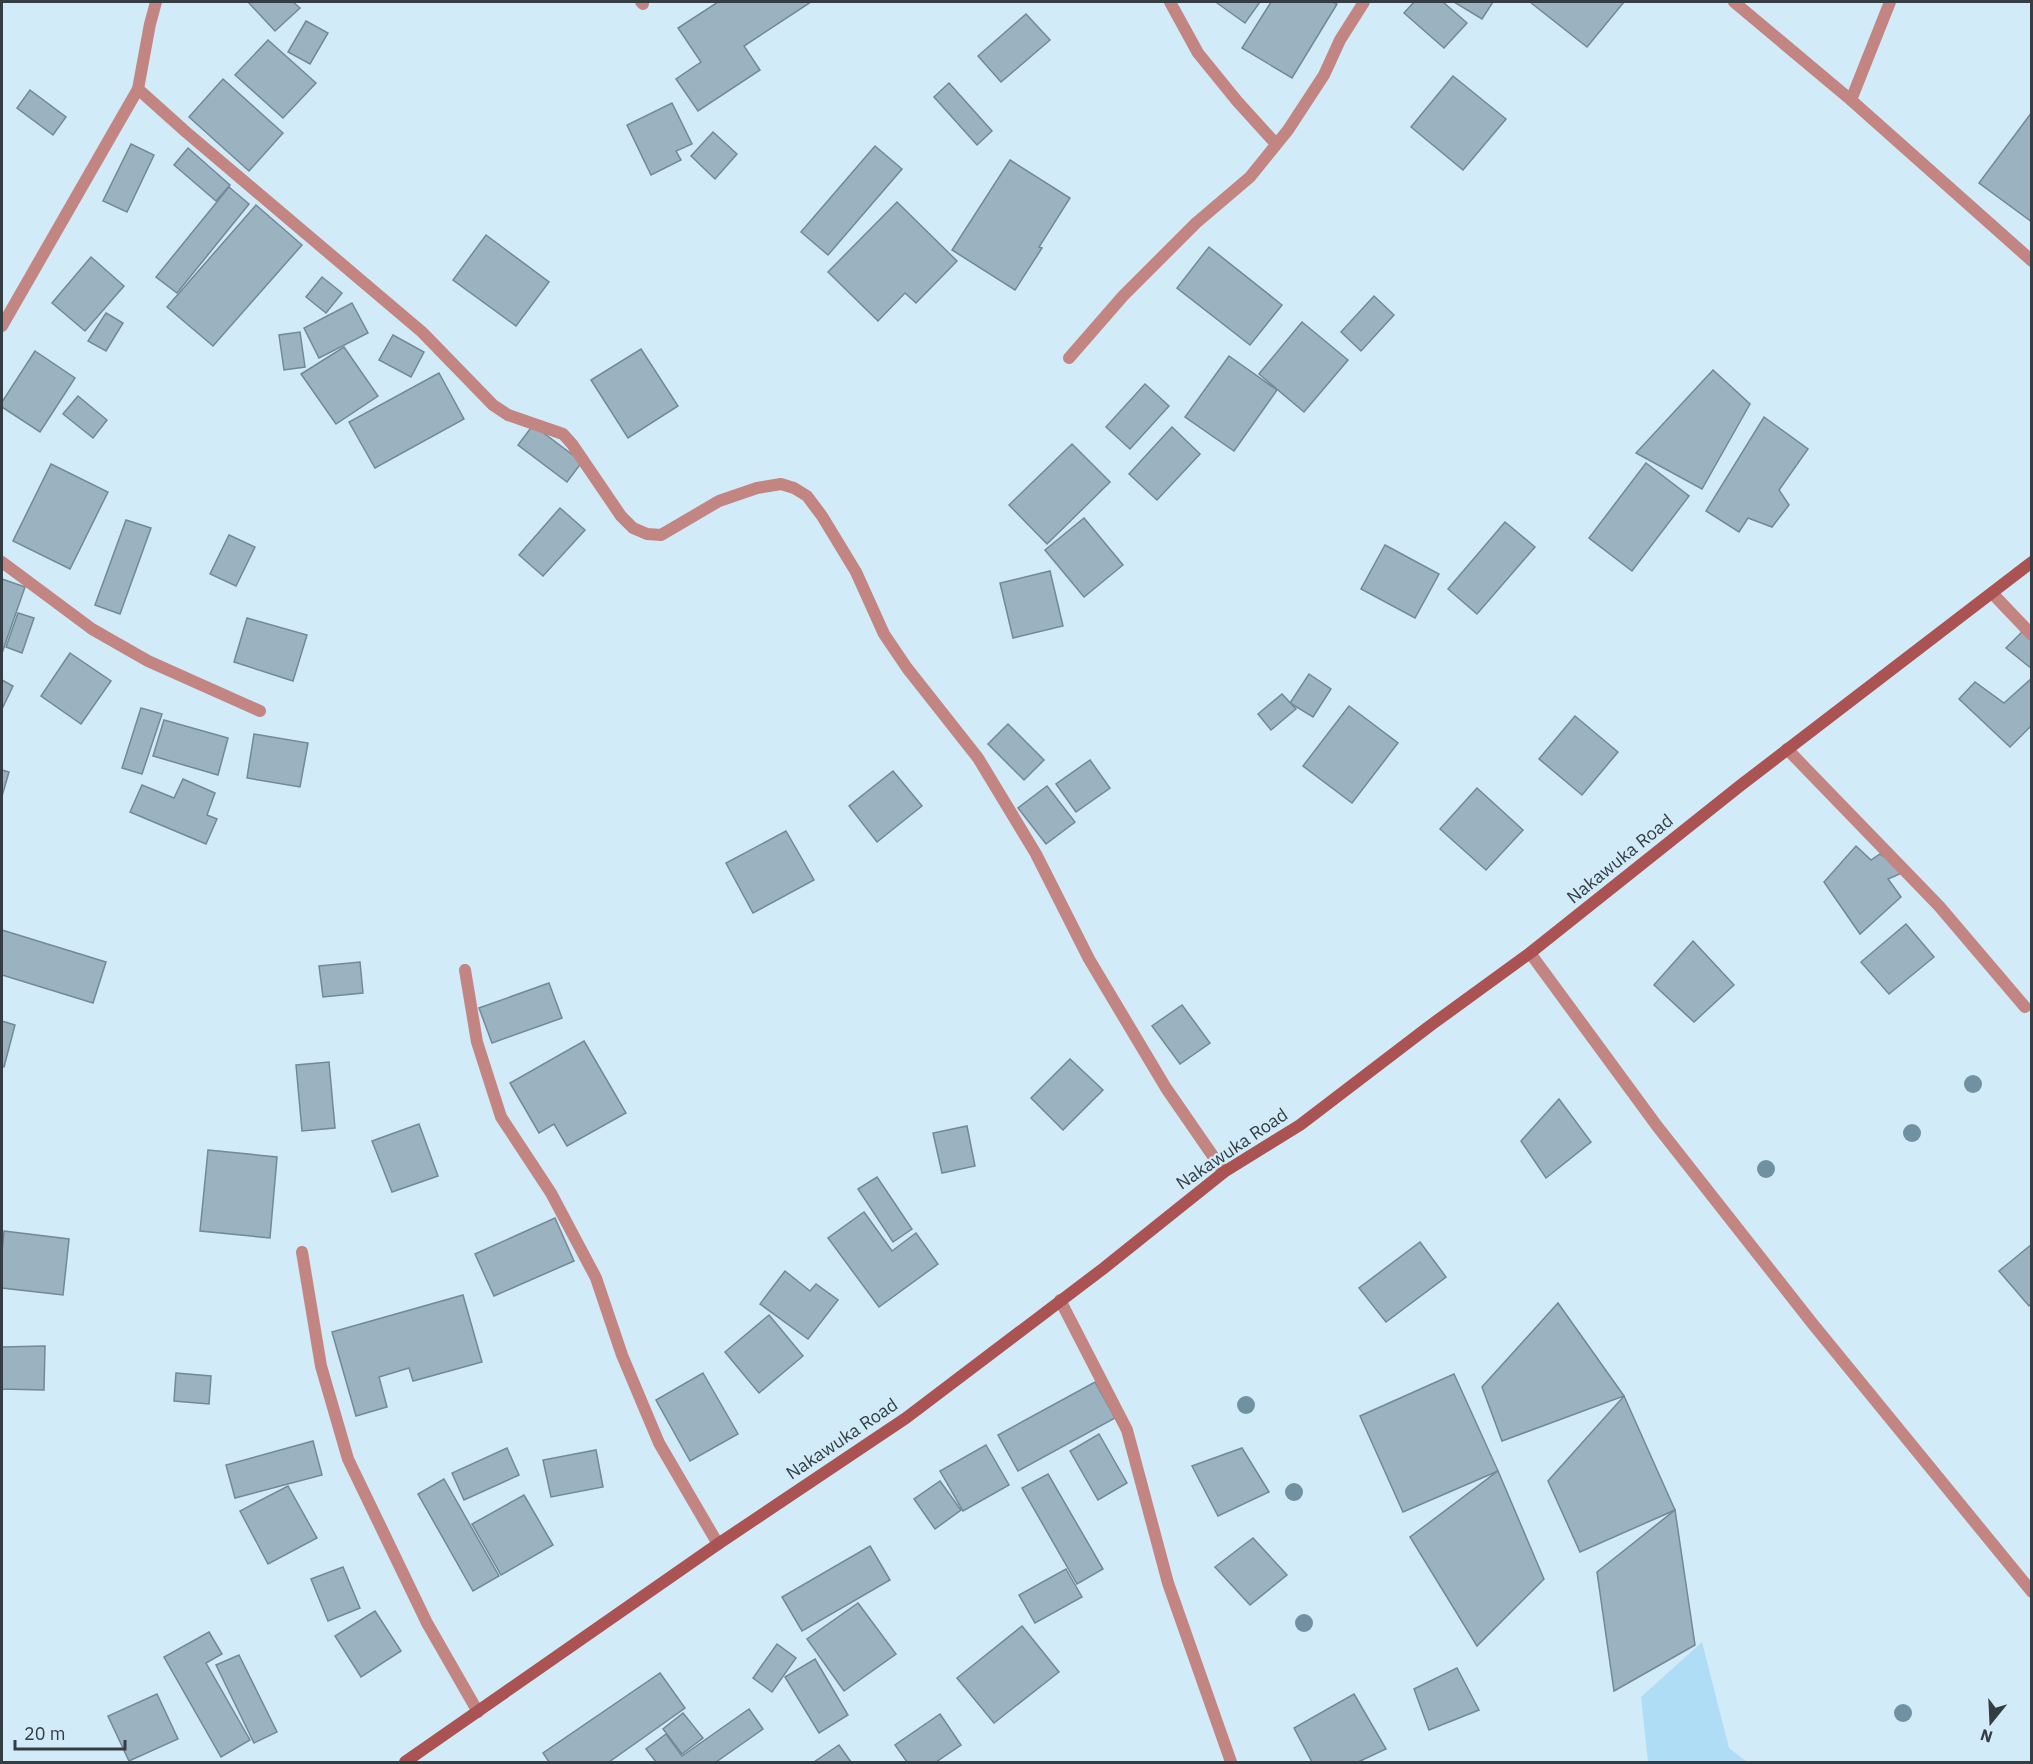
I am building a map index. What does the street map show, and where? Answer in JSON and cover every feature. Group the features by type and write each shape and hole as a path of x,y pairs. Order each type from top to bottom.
{"main road":[{"name":"Nakawuka Road","path":"405,1762 718,1544 906,1418 1224,1172 1300,1125 1530,953 1787,749 2031,562"}],"street":[{"path":"3,320 138,89 156,2"},
{"path":"1170,2 1198,53 1276,144"},
{"path":"1069,358 1123,296 1196,223 1250,177 1288,130 1324,75 1340,40 1364,2"},
{"path":"1734,2 1851,100 2031,261"},
{"path":"1851,100 1890,2"},
{"path":"138,89 422,332 493,405 508,415 563,434 621,516 633,528 647,534 661,535 718,501 757,488 781,484 794,488 807,496 856,572 884,634 978,758 1036,854 1089,959 1112,999 1166,1088 1224,1172"},
{"path":"2,561 92,629 148,661 260,711"},
{"path":"1992,593 2031,635"},
{"path":"1787,749 1939,906 2025,1007"},
{"path":"1530,953 1664,1136 1819,1332 2031,1592"},
{"path":"465,970 477,1042 501,1117 550,1193 596,1278 622,1355 659,1443 718,1544"},
{"path":"302,1252 321,1366 348,1459 427,1623 478,1712"},
{"path":"1060,1300 1126,1430 1168,1583 1231,1762"}],"shaded area":[{"path":"1702,1642 1729,1748 1747,1762 1648,1762 1641,1697"}],"building":[{"path":"250,2 293,2 300,8 275,31"},
{"path":"718,2 811,2 744,46 760,70 698,111 676,79 701,62 678,28"},
{"path":"1218,2 1260,2 1245,23"},
{"path":"1271,2 1332,2 1337,4 1292,78 1242,48"},
{"path":"1414,2 1443,2 1467,23 1444,48 1404,13"},
{"path":"1454,2 1493,2 1482,19"},
{"path":"1530,2 1624,2 1587,47"},
{"path":"1026,14 1050,40 1001,82 978,56"},
{"path":"306,21 328,33 310,64 288,52"},
{"path":"268,40 316,83 283,118 235,75"},
{"path":"1453,76 1506,119 1463,170 1411,127"},
{"path":"223,79 283,133 249,171 189,117"},
{"path":"949,83 992,131 977,145 934,97"},
{"path":"30,90 66,117 53,135 17,108"},
{"path":"672,103 692,144 676,151 681,160 651,175 627,125"},
{"path":"2032,112 2032,222 1979,183"},
{"path":"713,132 737,154 715,179 691,156"},
{"path":"131,144 154,155 127,212 103,201"},
{"path":"875,146 902,169 828,255 801,232"},
{"path":"188,148 230,185 216,201 174,165"},
{"path":"1010,160 1070,198 1015,290 952,250"},
{"path":"229,187 249,204 177,293 156,277"},
{"path":"897,202 957,261 916,303 905,293 878,321 828,272"},
{"path":"256,205 302,245 213,346 167,307"},
{"path":"486,235 549,282 516,326 453,280"},
{"path":"1209,247 1282,305 1250,345 1177,288"},
{"path":"91,257 124,286 85,331 52,303"},
{"path":"322,277 342,293 326,313 306,297"},
{"path":"1374,296 1394,315 1361,351 1341,332"},
{"path":"352,303 368,333 319,358 304,328"},
{"path":"106,313 123,323 106,351 88,341"},
{"path":"1302,322 1348,360 1304,412 1259,374"},
{"path":"300,332 305,367 284,370 279,335"},
{"path":"393,335 424,352 411,377 379,360"},
{"path":"344,347 378,396 336,424 301,374"},
{"path":"641,349 678,406 628,438 591,380"},
{"path":"35,351 75,378 40,432 2,407 2,402"},
{"path":"1229,356 1277,390 1234,451 1185,417"},
{"path":"1713,370 1750,404 1702,489 1636,453"},
{"path":"439,373 464,419 375,468 349,422"},
{"path":"1145,384 1169,406 1130,449 1106,427"},
{"path":"78,396 107,420 93,438 63,414"},
{"path":"1764,417 1808,449 1779,490 1789,505 1772,527 1748,518 1739,532 1706,511"},
{"path":"533,425 582,462 567,482 518,445"},
{"path":"1172,427 1200,454 1157,500 1129,474"},
{"path":"1072,444 1110,482 1047,544 1009,505"},
{"path":"1646,463 1689,496 1632,571 1589,538"},
{"path":"51,464 108,492 70,569 13,541"},
{"path":"560,508 585,530 543,576 519,555"},
{"path":"1084,518 1123,565 1084,597 1045,550"},
{"path":"126,520 151,528 120,614 95,605"},
{"path":"1505,522 1535,547 1477,614 1448,589"},
{"path":"229,535 255,547 236,586 210,574"},
{"path":"1385,545 1439,574 1415,618 1361,589"},
{"path":"1050,571 1063,626 1013,638 1000,583"},
{"path":"2,579 25,587 2,653"},
{"path":"18,613 34,618 22,653 6,647"},
{"path":"247,618 307,635 293,681 234,662"},
{"path":"2026,628 2032,635 2032,669 2006,648"},
{"path":"70,653 111,681 81,724 41,696"},
{"path":"1309,674 1331,689 1313,717 1290,703"},
{"path":"2032,678 2032,725 2010,747 1959,699 1975,682 2004,703"},
{"path":"2,680 13,686 2,709"},
{"path":"1282,694 1296,709 1271,730 1258,714"},
{"path":"1349,706 1398,743 1352,803 1303,766"},
{"path":"141,708 162,714 142,774 122,768"},
{"path":"1575,716 1618,752 1582,795 1539,759"},
{"path":"164,720 228,738 218,775 153,756"},
{"path":"1008,724 1044,760 1024,780 988,744"},
{"path":"254,734 308,743 300,787 247,778"},
{"path":"1090,760 1110,788 1076,812 1056,784"},
{"path":"2,770 9,772 2,796"},
{"path":"893,771 922,806 877,842 849,806"},
{"path":"183,779 215,793 207,815 217,819 206,844 130,812 142,785 174,798"},
{"path":"1047,786 1075,822 1046,844 1018,808"},
{"path":"1477,788 1523,830 1486,870 1440,829"},
{"path":"786,831 814,880 753,913 726,863"},
{"path":"1856,846 1871,860 1880,854 1906,871 1888,879 1901,897 1860,934 1824,882"},
{"path":"1906,924 1934,957 1889,994 1861,962"},
{"path":"2,930 106,962 93,1003 2,975"},
{"path":"1693,941 1734,985 1694,1022 1654,985"},
{"path":"360,962 363,993 323,997 319,966"},
{"path":"549,983 562,1018 492,1043 479,1008"},
{"path":"1182,1005 1210,1043 1180,1064 1152,1026"},
{"path":"2,1021 15,1025 4,1067 2,1066"},
{"path":"584,1041 626,1113 567,1146 554,1124 539,1133 510,1083"},
{"path":"1070,1059 1103,1090 1063,1130 1031,1098"},
{"path":"329,1062 335,1128 302,1131 296,1065"},
{"path":"1559,1099 1591,1142 1546,1178 1521,1141"},
{"path":"419,1124 438,1176 392,1192 372,1141"},
{"path":"967,1126 975,1166 942,1173 933,1133"},
{"path":"208,1150 277,1157 270,1238 200,1231"},
{"path":"877,1177 912,1229 893,1242 858,1189"},
{"path":"864,1212 892,1251 916,1233 938,1264 879,1307 828,1238"},
{"path":"555,1218 574,1261 494,1296 475,1254"},
{"path":"4,1231 69,1239 63,1295 2,1288"},
{"path":"1420,1242 1446,1277 1386,1322 1359,1288"},
{"path":"2032,1244 2032,1303 2029,1306 1999,1271"},
{"path":"785,1271 810,1291 816,1284 838,1300 808,1339 760,1304"},
{"path":"463,1295 482,1362 413,1381 409,1368 379,1377 387,1407 356,1416 332,1332"},
{"path":"1558,1303 1624,1396 1502,1441 1482,1387"},
{"path":"769,1315 803,1356 759,1393 725,1352"},
{"path":"45,1346 44,1390 2,1389 2,1347"},
{"path":"176,1373 211,1376 209,1404 174,1401"},
{"path":"703,1373 738,1434 690,1461 656,1400"},
{"path":"1454,1374 1498,1471 1403,1512 1360,1416"},
{"path":"1095,1382 1115,1418 1018,1471 998,1435"},
{"path":"1624,1396 1675,1510 1580,1552 1548,1481"},
{"path":"1099,1434 1127,1483 1098,1500 1070,1451"},
{"path":"313,1441 322,1475 235,1498 226,1465"},
{"path":"986,1445 1009,1485 963,1511 940,1471"},
{"path":"507,1448 519,1475 464,1500 452,1473"},
{"path":"1242,1448 1269,1492 1218,1516 1192,1466"},
{"path":"596,1450 603,1487 551,1497 543,1460"},
{"path":"1498,1471 1544,1579 1477,1646 1410,1537"},
{"path":"1048,1474 1103,1569 1077,1584 1022,1488"},
{"path":"444,1479 499,1576 473,1591 418,1494"},
{"path":"940,1481 961,1510 935,1529 914,1499"},
{"path":"288,1486 317,1538 268,1564 240,1511"},
{"path":"524,1495 553,1545 501,1575 472,1524"},
{"path":"1675,1510 1695,1645 1614,1691 1597,1572"},
{"path":"1253,1538 1287,1575 1250,1605 1215,1567"},
{"path":"870,1546 890,1580 802,1631 782,1597"},
{"path":"343,1567 360,1608 328,1621 311,1579"},
{"path":"1066,1569 1082,1597 1035,1623 1019,1595"},
{"path":"858,1603 896,1654 844,1691 807,1639"},
{"path":"375,1611 401,1651 361,1677 335,1636"},
{"path":"1022,1626 1059,1672 994,1723 957,1678"},
{"path":"209,1632 222,1654 206,1663 250,1740 221,1757 164,1657"},
{"path":"777,1644 796,1658 772,1692 753,1678"},
{"path":"239,1655 277,1732 254,1743 216,1665"},
{"path":"815,1659 848,1715 819,1733 785,1677"},
{"path":"1457,1668 1479,1710 1429,1730 1414,1689"},
{"path":"660,1673 685,1708 609,1762 549,1762 543,1753"},
{"path":"157,1694 178,1739 129,1761 108,1716"},
{"path":"1354,1694 1386,1749 1358,1762 1312,1762 1294,1728"},
{"path":"749,1709 763,1729 716,1762 656,1762 646,1749 666,1734 682,1756"},
{"path":"683,1713 703,1738 682,1754 663,1729"},
{"path":"940,1714 961,1745 936,1762 907,1762 895,1745"},
{"path":"839,1745 851,1762 814,1762"}]}
